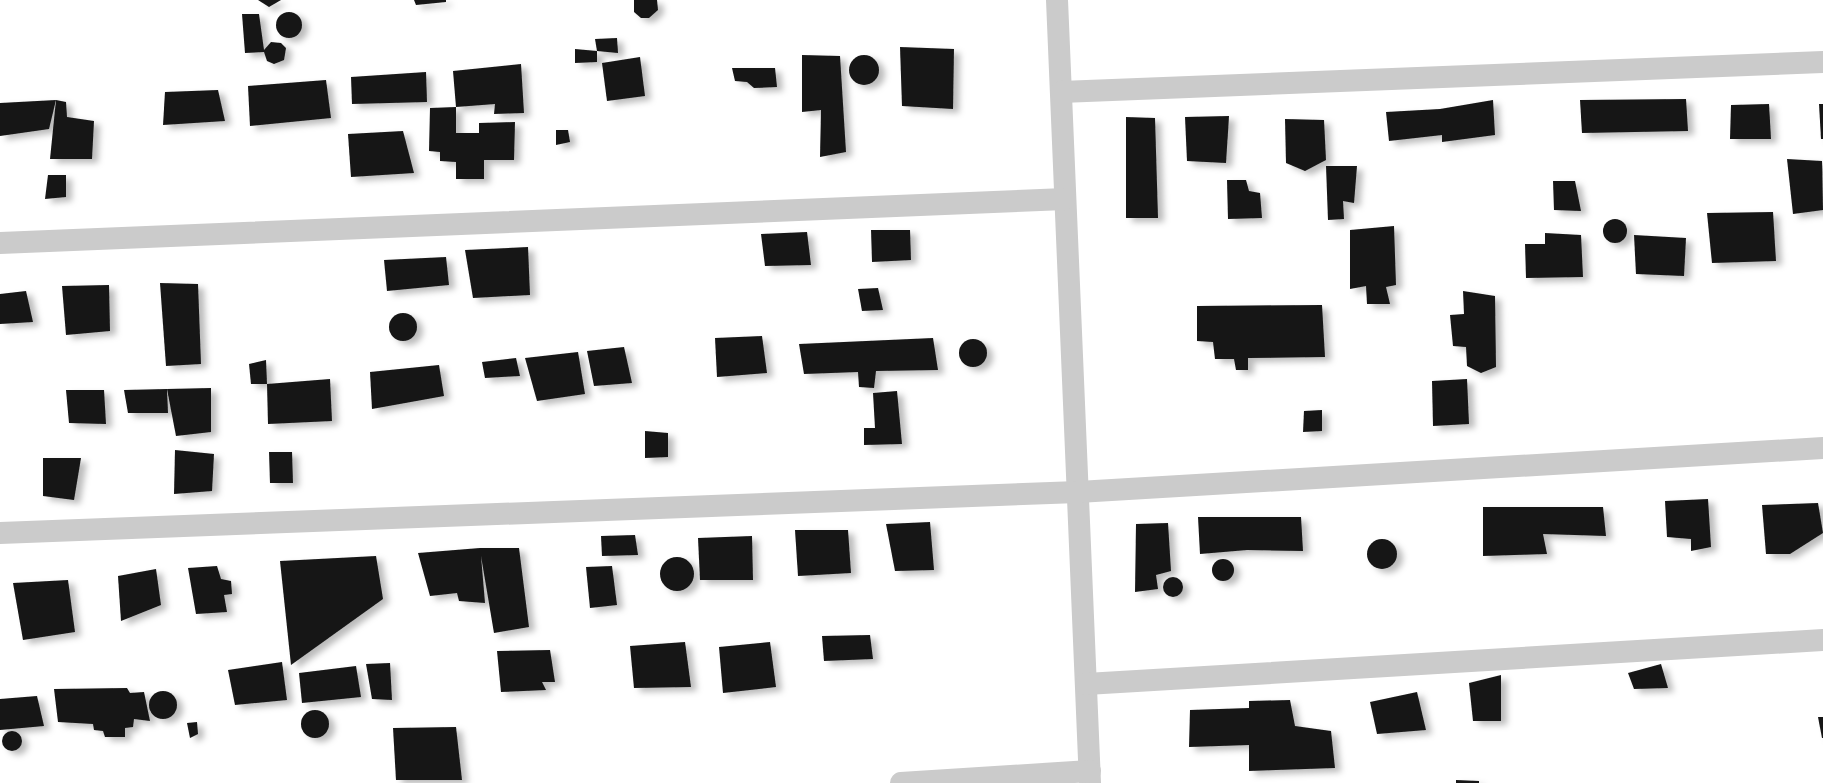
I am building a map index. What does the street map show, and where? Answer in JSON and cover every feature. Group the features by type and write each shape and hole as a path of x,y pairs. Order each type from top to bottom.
{"street":[{"path":"901,783 1090,777 1057,0"},
{"path":"1061,92 1823,62"},
{"path":"0,243 1065,198"},
{"path":"0,534 1078,492 1823,448"},
{"path":"1086,684 1823,640"}],"building":[{"path":"258,0 281,0 269,7"},
{"path":"414,0 446,0 446,2 416,5"},
{"path":"634,0 657,0 658,10 649,18 641,18 634,12"},
{"path":"289,12 298,16 302,25 298,34 289,38 280,34 276,25 280,16"},
{"path":"242,14 259,14 264,50 271,42 281,43 286,48 284,60 274,64 267,61 264,52 245,53"},
{"path":"617,38 618,53 597,51 595,39"},
{"path":"900,47 954,49 953,109 902,106"},
{"path":"575,49 597,51 597,62 575,63"},
{"path":"802,55 840,56 846,152 820,157 821,110 802,112"},
{"path":"864,55 874,60 879,70 874,80 864,85 854,80 849,70 854,60"},
{"path":"640,57 645,96 607,101 602,63"},
{"path":"521,64 524,113 494,114 495,104 456,107 453,71"},
{"path":"732,68 775,68 777,87 754,88 747,82 735,81"},
{"path":"426,72 427,102 352,104 351,77"},
{"path":"326,80 331,118 250,126 248,86"},
{"path":"218,90 225,121 163,125 165,92"},
{"path":"1686,99 1688,131 1582,133 1580,100"},
{"path":"56,100 49,129 0,136 0,103"},
{"path":"56,100 66,102 67,117 94,121 92,159 50,159"},
{"path":"1493,100 1495,135 1442,142 1442,135 1389,141 1386,112 1440,109"},
{"path":"1769,104 1771,139 1730,139 1731,105"},
{"path":"1819,104 1823,104 1823,139 1821,139"},
{"path":"456,107 456,133 479,133 479,123 515,122 514,160 484,160 484,179 456,179 456,162 440,161 440,152 429,151 430,108"},
{"path":"1229,116 1226,163 1187,161 1185,117"},
{"path":"1126,117 1155,118 1158,218 1126,218"},
{"path":"1285,119 1324,120 1326,160 1305,171 1286,163"},
{"path":"556,130 568,130 570,142 556,145"},
{"path":"403,131 414,173 351,177 348,134"},
{"path":"1787,159 1822,161 1823,210 1793,214"},
{"path":"1326,166 1357,166 1354,203 1343,201 1344,219 1328,220"},
{"path":"48,175 66,175 66,197 45,199"},
{"path":"1227,180 1246,180 1249,191 1260,193 1262,218 1228,219"},
{"path":"1553,181 1575,181 1581,211 1554,210"},
{"path":"1773,212 1776,261 1712,263 1707,213"},
{"path":"1615,219 1620,220 1626,226 1626,236 1620,242 1615,243 1610,242 1604,236 1603,231 1604,226 1610,220"},
{"path":"1394,226 1396,285 1386,287 1390,304 1367,304 1366,286 1350,289 1350,230"},
{"path":"871,230 910,230 911,260 872,262"},
{"path":"807,232 811,265 765,266 761,234"},
{"path":"1545,233 1581,235 1583,277 1526,278 1525,244 1545,244"},
{"path":"1634,235 1686,238 1684,276 1636,274"},
{"path":"528,247 530,295 473,298 465,250"},
{"path":"446,257 449,285 387,291 384,260"},
{"path":"160,283 198,284 201,364 166,366"},
{"path":"109,285 110,331 66,335 62,286"},
{"path":"878,288 883,310 862,311 858,289"},
{"path":"26,291 33,322 0,324 0,294"},
{"path":"1463,291 1495,296 1496,367 1481,373 1467,366 1466,347 1453,346 1450,315 1464,314"},
{"path":"1322,305 1325,357 1248,358 1248,370 1236,370 1234,359 1215,359 1213,342 1197,341 1197,306"},
{"path":"403,313 413,317 417,327 413,337 403,341 393,337 389,327 393,317"},
{"path":"762,336 767,373 717,377 715,338"},
{"path":"933,338 938,370 876,371 874,388 859,387 858,372 804,374 799,344"},
{"path":"973,339 983,343 987,353 983,363 973,367 963,363 959,353 963,343"},
{"path":"624,347 632,383 594,386 587,351"},
{"path":"578,352 585,394 537,401 525,358"},
{"path":"516,358 520,376 485,378 482,362"},
{"path":"266,360 267,384 251,384 249,364"},
{"path":"439,365 444,396 372,409 370,372"},
{"path":"330,379 332,421 268,424 267,384"},
{"path":"1467,379 1469,424 1433,426 1432,381"},
{"path":"211,388 211,432 176,436 167,389"},
{"path":"167,389 168,413 128,413 124,390"},
{"path":"66,390 104,390 106,424 69,423"},
{"path":"897,391 902,444 864,445 864,428 875,428 873,393"},
{"path":"1322,410 1322,431 1303,432 1304,411"},
{"path":"645,431 668,433 668,457 645,458"},
{"path":"175,450 214,454 212,491 174,494"},
{"path":"269,452 292,452 293,483 270,483"},
{"path":"43,458 81,458 74,500 43,496"},
{"path":"1708,499 1711,547 1691,551 1691,539 1667,537 1665,501"},
{"path":"1818,503 1823,533 1790,554 1766,554 1762,505"},
{"path":"1483,507 1603,507 1606,536 1543,534 1547,554 1483,556"},
{"path":"1198,517 1301,517 1303,551 1247,550 1200,554"},
{"path":"930,522 934,570 895,571 886,524"},
{"path":"1168,523 1171,571 1156,575 1158,589 1135,592 1136,524"},
{"path":"795,530 848,530 851,573 798,576"},
{"path":"635,535 638,555 602,556 601,536"},
{"path":"752,536 753,580 700,580 698,538"},
{"path":"1382,539 1393,543 1397,554 1393,565 1382,569 1371,565 1367,554 1371,543"},
{"path":"480,548 519,548 529,627 494,633 481,556 485,603 459,601 457,593 430,596 418,553"},
{"path":"376,556 383,599 291,665 280,561"},
{"path":"677,557 689,562 694,574 689,586 677,591 665,586 660,574 665,562"},
{"path":"1223,559 1231,562 1234,570 1231,578 1223,581 1215,578 1212,570 1215,562"},
{"path":"217,566 221,579 231,581 232,594 224,595 227,612 196,614 188,568"},
{"path":"612,566 617,605 590,608 586,567"},
{"path":"156,569 161,605 121,621 118,576"},
{"path":"1169,577 1177,577 1183,583 1183,591 1177,597 1169,597 1163,591 1163,583"},
{"path":"68,580 75,632 23,640 13,583"},
{"path":"870,635 873,659 824,661 822,636"},
{"path":"685,642 691,687 634,688 630,646"},
{"path":"770,642 776,687 723,693 719,647"},
{"path":"550,650 555,682 542,682 546,690 501,692 497,651"},
{"path":"282,662 287,700 235,705 228,670"},
{"path":"390,663 392,700 372,699 366,664"},
{"path":"1661,664 1668,688 1634,689 1628,673"},
{"path":"356,666 361,697 302,703 299,673"},
{"path":"1501,675 1501,721 1473,721 1469,683"},
{"path":"127,688 130,693 144,692 150,721 134,719 133,727 125,728 125,737 105,737 103,731 94,730 93,724 58,722 54,689"},
{"path":"163,691 173,695 177,705 173,715 163,719 153,715 149,705 153,695"},
{"path":"1417,692 1426,730 1377,734 1370,702"},
{"path":"37,696 44,726 0,730 0,699"},
{"path":"1290,700 1295,726 1331,731 1335,768 1249,771 1249,745 1189,747 1190,710 1249,708 1249,701"},
{"path":"315,710 325,714 329,724 325,734 315,738 305,734 301,724 305,714"},
{"path":"1818,717 1823,717 1823,738 1822,738"},
{"path":"197,722 198,734 190,738 187,723"},
{"path":"456,727 462,780 396,780 393,728"},
{"path":"12,731 19,734 22,741 19,748 12,751 5,748 2,741 5,734"},
{"path":"1456,780 1479,781 1479,783 1456,783"}]}
